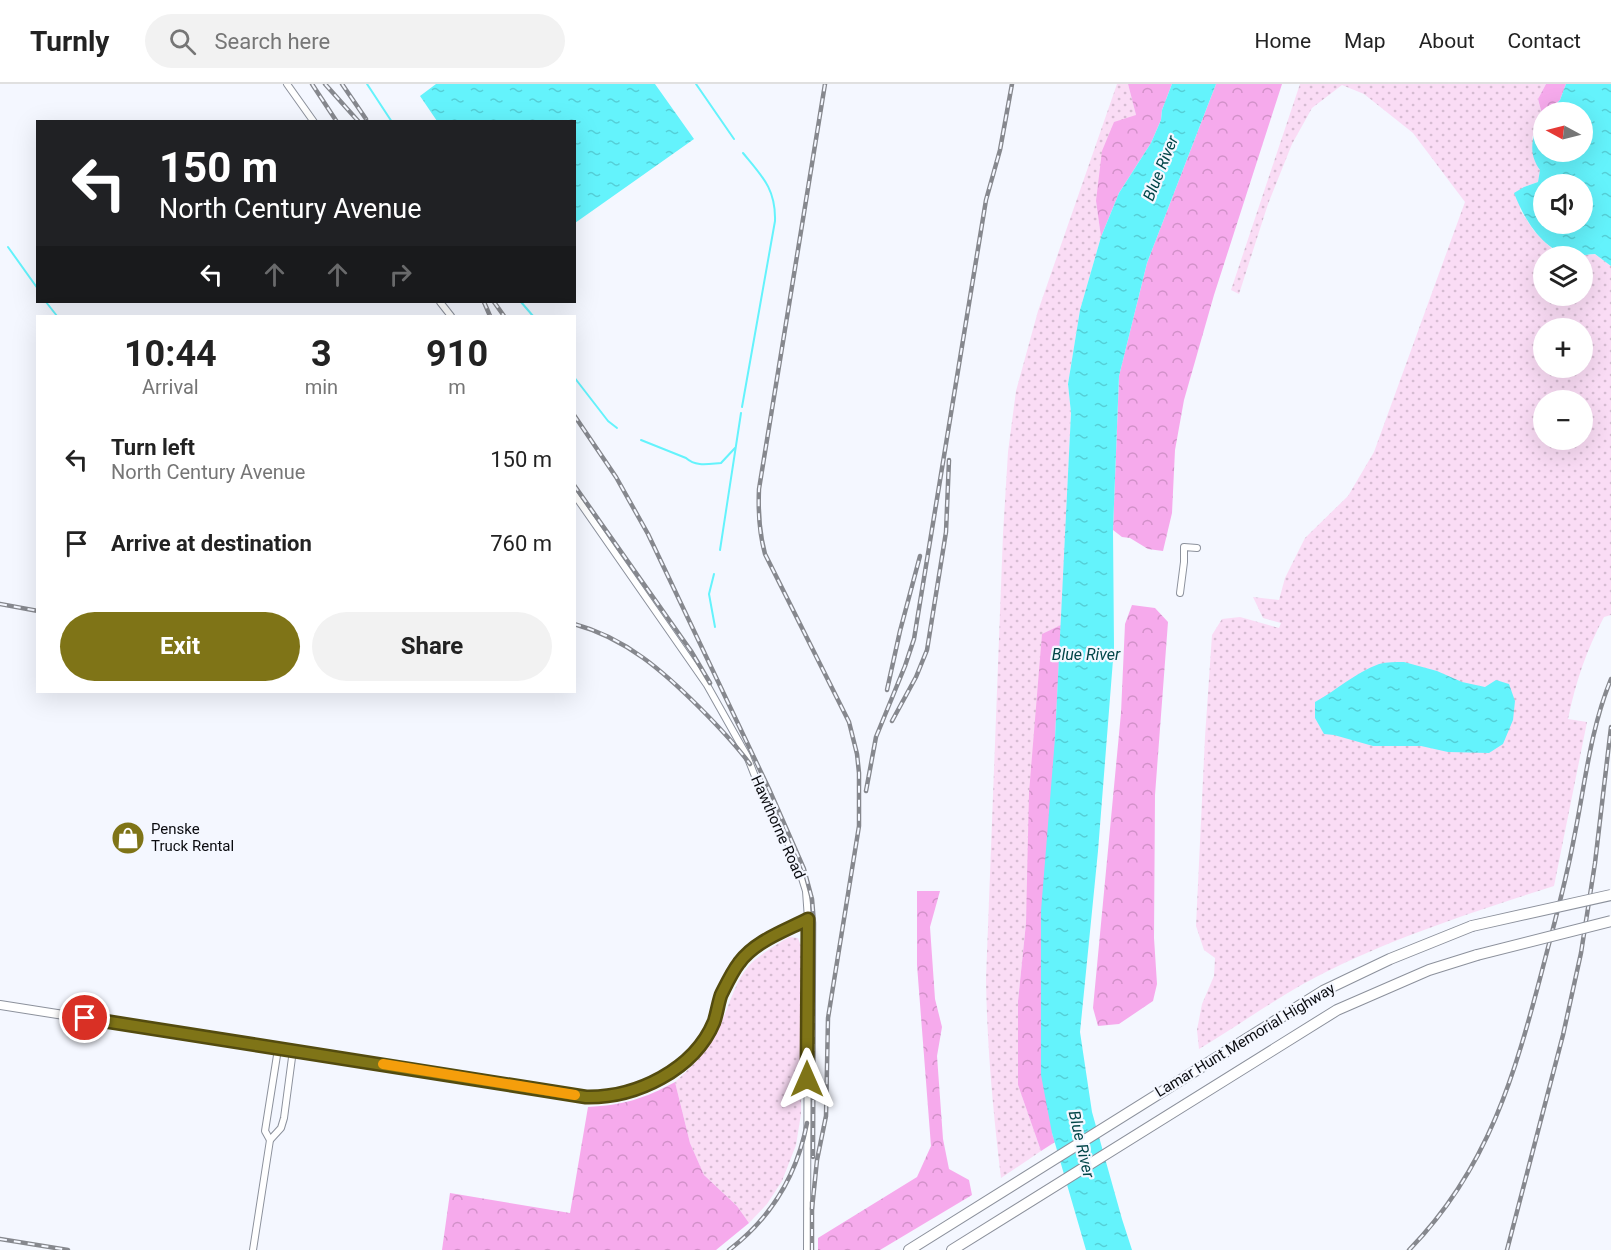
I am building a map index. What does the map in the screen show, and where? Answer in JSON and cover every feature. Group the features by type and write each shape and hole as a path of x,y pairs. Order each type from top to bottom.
{"highway":[{"name":"Lamar Hunt Memorial Highway","path":"909,1250 1220,1053 1323,991 1390,959 1472,926 1611,895"},
{"name":"Lamar Hunt Memorial Highway","path":"952,1250 1337,1010 1429,970 1477,955 1611,921"}],"street":[{"path":"287,84 313,120"},
{"name":"Hawthorne Road","path":"576,497 706,685 747,756 758,784 796,859 806,891 808,919 807,1250"},
{"path":"1179,593 1184,547 1197,548"},
{"path":"0,1005 586,1097 600,1097 631,1091 667,1074 695,1050 714,1022 721,995 748,952 766,940 808,919"},
{"path":"270,1140 265,1131 278,1048"},
{"path":"253,1250 270,1140 281,1128 284,1118 293,1050"}],"shaded area":[{"path":"1117,84 1128,84 1136,115 1096,201 1101,237 1080,310 1068,384 1071,413 1061,625 1042,635 1026,923 1018,1001 1018,1085 1041,1151 1001,1178 991,1079 986,979 1008,452 1016,391 1038,311"},
{"path":"1300,84 1546,84 1538,99 1539,102 1533,102 1533,162 1538,162 1539,174 1533,174 1533,184 1524,187 1520,210 1533,230 1533,234 1537,234 1549,246 1533,246 1533,306 1593,306 1593,254 1611,266 1611,615 1604,617 1587,654 1568,719 1587,722 1554,886 1394,941 1332,969 1303,984 1199,1049 1197,1030 1202,1004 1214,976 1215,958 1204,950 1196,926 1212,635 1222,619 1240,617 1279,628 1281,623 1263,618 1253,597 1279,600 1285,578 1305,538 1348,496 1374,452 1465,202 1413,133 1364,94 1342,85 1312,108 1292,144 1268,204 1239,294 1231,290"},
{"path":"789,937 798,938 801,946 801,1114 796,1145 782,1181 767,1204 749,1223 737,1206 704,1175 690,1143 675,1082 690,1068 709,1044 720,1026 744,972 761,955"}],"green space":[{"path":"1128,84 1172,84 1151,143 1119,193 1101,237 1096,201 1102,151 1114,122 1136,115"},
{"path":"1216,84 1282,84 1214,295 1184,400 1175,450 1172,513 1163,551 1148,549 1130,538 1122,537 1113,530 1119,376 1147,263"},
{"path":"1546,84 1566,84 1558,102 1539,102 1538,99"},
{"path":"1132,605 1155,608 1168,622 1155,795 1154,938 1157,984 1153,1001 1119,1024 1098,1026 1093,1008 1121,713 1125,624"},
{"path":"1061,625 1055,738 1052,1133 1055,1142 1041,1151 1018,1085 1018,1001 1026,923 1029,793 1042,634"},
{"path":"917,891 940,891 930,927 935,999 942,1027 937,1056 943,1139 949,1169 969,1180 972,1195 880,1250 818,1250 818,1238 917,1177 931,1146 917,965"},
{"path":"675,1082 690,1143 704,1175 737,1206 749,1223 716,1250 442,1250 450,1193 570,1213 588,1107 633,1100"}],"water":[{"path":"436,84 655,84 694,139 576,222 576,120 436,120 420,96"},
{"name":"Blue River","path":"1172,84 1216,84 1147,263 1119,376 1113,530 1114,647 1098,851 1080,1032 1092,1112 1132,1250 1086,1250 1052,1133 1041,1075 1041,911 1055,738 1071,413 1068,384 1080,310 1101,237 1119,193 1151,143"},
{"path":"1566,84 1611,84 1611,266 1593,254 1593,246 1550,246 1537,234 1593,234 1593,174 1539,174 1540,170 1536,162 1593,162 1593,102 1558,102"},
{"path":"1533,184 1533,228 1514,193"},
{"path":"1404,662 1437,671 1462,682 1485,687 1496,680 1509,684 1515,701 1513,720 1503,744 1489,753 1448,752 1421,746 1373,746 1324,734 1315,718 1315,702 1371,667 1382,663"}],"waterway":[{"path":"367,84 391,120"},
{"path":"696,84 734,139"},
{"path":"742,407 775,221 775,210 770,191 762,176 743,153"},
{"path":"8,247 36,286"},
{"path":"47,303 56,315"},
{"path":"522,303 532,315"},
{"path":"576,380 608,421 617,428"},
{"path":"720,550 741,413"},
{"path":"641,440 694,463 702,464 721,463 735,448"},
{"path":"714,574 709,594 715,627"}],"railway":[{"path":"312,84 336,120"},
{"path":"325,84 357,120"},
{"path":"342,84 366,119"},
{"path":"812,1209 817,1160 826,1116 828,1018 859,826 859,773 849,722 765,554 760,530 759,489 825,84"},
{"path":"866,791 876,737 914,639 986,200 1000,150 1012,84"},
{"path":"484,303 490,315"},
{"path":"495,303 503,315"},
{"path":"576,418 616,477 648,534 769,789 804,869 812,899 814,923 813,1157"},
{"path":"892,721 916,677 927,650 946,532 949,460"},
{"path":"576,488 691,651 710,683"},
{"path":"887,690 920,556"},
{"path":"0,604 36,611"},
{"path":"576,625 611,638 658,669 713,722 750,764"},
{"path":"1409,1250 1437,1219 1460,1186 1496,1118 1509,1082 1522,1045 1560,903 1593,738 1611,679"},
{"path":"1507,1250 1563,1035 1581,953 1595,863 1611,727"},
{"path":"729,1250 758,1224 780,1194 796,1160 807,1123"},
{"path":"812,1202 812,1250"},
{"path":"0,1239 68,1250"}],"slow traffic":[{"path":"383,1064 575,1095"}],"place":[{"name":"Penske Truck Rental","path":"128,838"}],"route":[{"path":"85,1018 586,1097 600,1097 645,1086 667,1074 685,1060 695,1050 714,1022 721,995 748,952 766,940 808,919 807,1079"}]}
